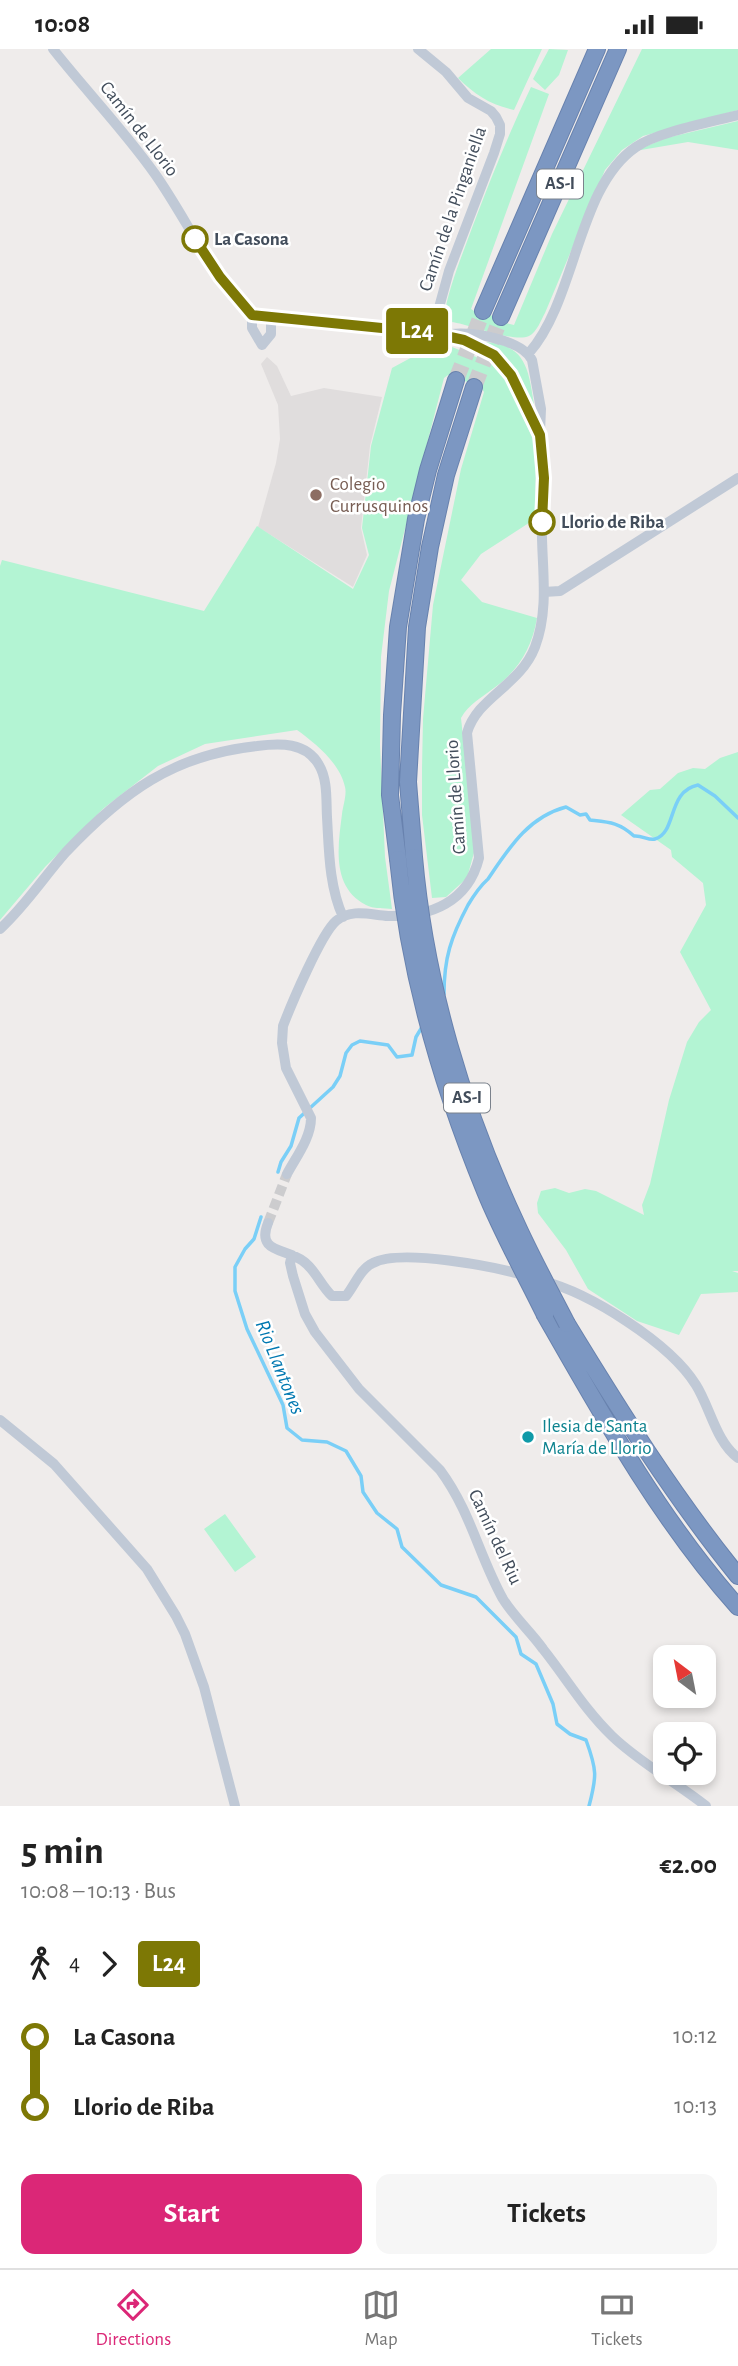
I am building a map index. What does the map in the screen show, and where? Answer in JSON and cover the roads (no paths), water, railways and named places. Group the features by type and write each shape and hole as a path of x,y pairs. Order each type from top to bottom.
{"highway":[{"name":"AS-I","path":"483,311 597,49"},
{"name":"AS-I","path":"501,317 617,51"},
{"name":"AS-I","path":"456,380 410,546 398,627 392,715 390,795 421,915 431,972 463,1088 516,1223 567,1324 628,1426 710,1542 738,1576"},
{"name":"AS-I","path":"474,387 446,475 430,547 417,627 402,905 413,968 448,1097 485,1192 545,1315 614,1437 695,1554 738,1607"}],"street":[{"name":"Camín de Llorio","path":"53,49 152,170 207,260 252,315 432,333 464,340 494,355 511,375 540,435"},
{"name":"Camín de la Pinganiella","path":"418,49 446,72 468,98 491,111 500,125 494,153 449,271 432,333"},
{"path":"529,353 538,343 562,294 604,181 620,160 637,146 654,138 738,115"},
{"path":"252,315 251,328 262,345 271,334 271,318"},
{"name":"Camín de Llorio","path":"343,917 350,913 414,915 435,909 465,891 475,876 479,858 467,733 471,720 482,707 517,677 527,663 541,631 544,611 544,478 540,435 541,409 532,360 524,349 502,340 466,332 444,335"},
{"path":"544,592 561,591 738,478"},
{"path":"0,929 19,912 65,854 106,814 136,789 176,765 231,749 277,744 302,748 312,756 323,774 332,884 343,917 336,920 326,935 283,1026 282,1043 286,1068 307,1110 311,1126 287,1174"},
{"path":"268,1223 264,1234 266,1242 308,1265 332,1296 345,1296 369,1265 386,1258 445,1261 516,1273 561,1285 586,1296 659,1346 688,1373 727,1447 738,1458"},
{"name":"Camín del Riu","path":"292,1255 290,1263 293,1276 305,1314 315,1332 359,1389 449,1482 475,1531 490,1573 505,1601 542,1647 579,1701 613,1737 706,1806"},
{"path":"0,1420 54,1464 147,1569 169,1604 185,1634 204,1686 235,1806"}],"waterway":[{"name":"Rio Llantones","path":"442,997 450,948 468,905 512,845 541,818 566,807 580,815 586,814 590,820 618,825 634,836 655,839 667,829 681,795 698,785 715,796 738,818"},
{"name":"Rio Llantones","path":"278,1172 291,1146 299,1118 333,1087 340,1076 346,1053 352,1045 360,1041 388,1045 397,1057 412,1055 416,1037 422,1027"},
{"name":"Rio Llantones","path":"261,1217 254,1239 235,1267 235,1291 247,1329 283,1405 287,1428 302,1440 327,1442 346,1451 361,1476 363,1492 377,1513 397,1529 402,1547 441,1585 476,1597 516,1637 521,1654 536,1664 553,1704 557,1724 570,1734 586,1740 595,1773 589,1806"}],"tunnel":[{"path":"456,380 483,311"},
{"path":"474,387 501,317"},
{"path":"268,1223 287,1174"}],"place":[{"name":"La Casona","path":"195,239"},
{"name":"Colegio Currusquinos","path":"316,495"},
{"name":"Llorio de Riba","path":"542,522"},
{"name":"Ilesia de Santa María de Llorio","path":"528,1437"}]}
